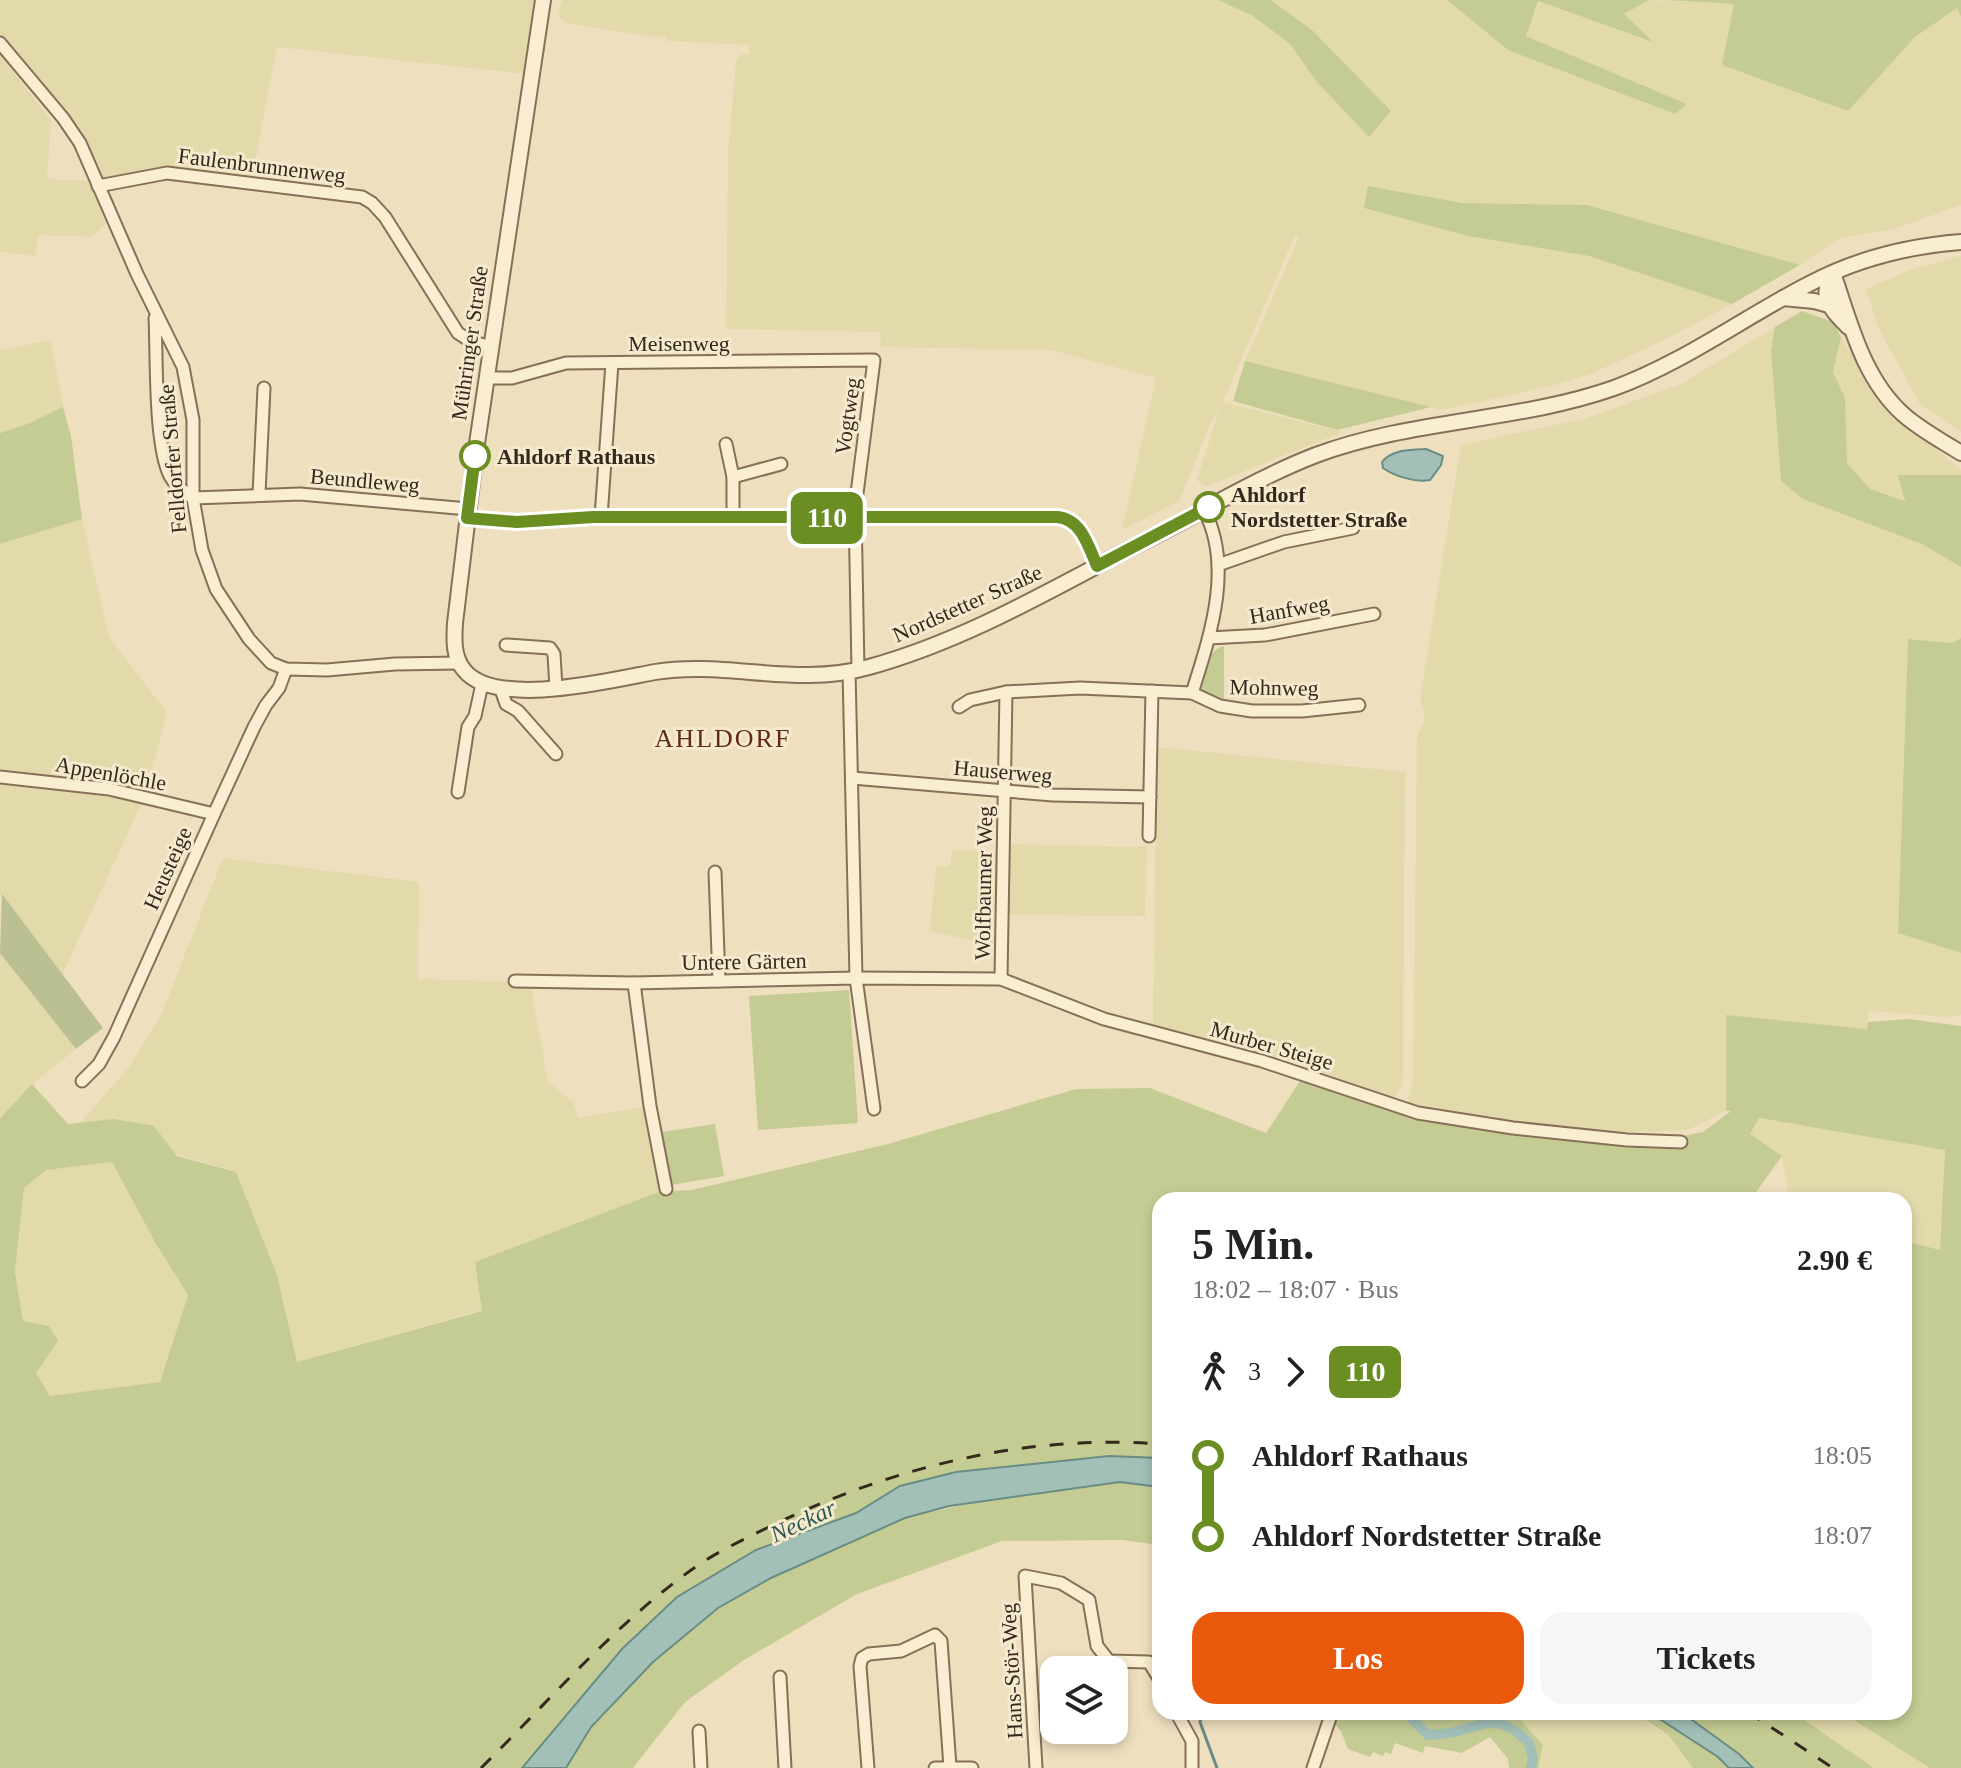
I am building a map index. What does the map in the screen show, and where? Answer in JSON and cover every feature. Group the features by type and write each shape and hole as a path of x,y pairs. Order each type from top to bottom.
{"street":[{"name":"Mühringer Straße","path":"459,663 455,635 467,514 543,0"},
{"name":"Felldorfer Straße","path":"0,43 71,129 183,367 193,420 193,498 202,550 216,589 265,658 286,669"},
{"name":"Faulenbrunnenweg","path":"98,186 167,173 362,197 385,217 458,333 470,341 491,347"},
{"name":"Nordstetter Straße","path":"482,684 556,689 680,669 797,676 853,670 913,653 962,634 1255,482 1320,454 1391,433 1544,406 1617,386 1694,351 1783,298 1833,273 1891,252 1961,242"},
{"path":"1833,273 1826,291 1829,305 1851,331"},
{"path":"1833,273 1851,331 1887,398 1919,427 1961,453"},
{"path":"1783,298 1829,305"},
{"path":"155,312 158,411 168,472 174,483 193,498"},
{"name":"Meisenweg","path":"486,378 512,378 566,363 874,360"},
{"name":"Vogtweg","path":"853,670 855,518 874,360"},
{"path":"601,517 612,363"},
{"path":"259,494 264,388"},
{"path":"726,444 733,477 733,517"},
{"path":"733,477 781,464"},
{"name":"Beundleweg","path":"193,498 300,494 517,522 601,517 1063,518 1077,525 1097,566"},
{"path":"1192,693 1209,638 1218,565 1215,534 1204,510"},
{"path":"1218,565 1284,542 1353,528"},
{"name":"Hanfweg","path":"1209,638 1265,635 1374,614"},
{"path":"506,645 550,648 554,654 556,689"},
{"path":"286,669 327,670 459,663 466,673 482,684 475,716 468,727 458,792"},
{"name":"Heusteige","path":"82,1081 99,1064 114,1037 254,727 279,688 286,669"},
{"path":"853,670 856,978 874,1109"},
{"path":"500,687 506,704 518,711 556,754"},
{"name":"Mohnweg","path":"959,707 970,700 1006,692 1080,688 1192,693 1220,706 1240,710 1302,711 1359,705"},
{"path":"1149,836 1152,691"},
{"name":"Wolfbaumer Weg","path":"1001,979 1006,692"},
{"name":"Appenlöchle","path":"0,777 109,789 214,814"},
{"name":"Hauserweg","path":"852,778 1004,791 1150,797"},
{"path":"715,872 719,981"},
{"name":"Murber Steige","path":"856,978 1001,979 1091,1015 1262,1061 1418,1113 1513,1128 1627,1140 1681,1142"},
{"name":"Untere Gärten","path":"515,981 634,983 856,978"},
{"path":"634,983 650,1106 666,1189"},
{"name":"Hans-Stör-Weg","path":"1036,1768 1025,1576 1061,1583 1089,1600 1097,1646 1109,1661 1149,1662 1152,1667"},
{"path":"868,1768 860,1666 862,1658 869,1654 901,1651 935,1635 941,1641 950,1767"},
{"path":"780,1677 785,1768"},
{"path":"1180,1720 1192,1741 1192,1768"},
{"path":"1313,1768 1329,1720"},
{"path":"699,1731 701,1768"},
{"path":"935,1768 972,1768"}],"shaded area":[{"path":"0,0 534,0 525,74 277,47 251,182 187,175 98,186 80,143 0,39"},
{"path":"562,0 1218,0 1253,16 1290,44 1317,82 1312,30 1271,0 1447,0 1508,50 1687,104 1526,36 1538,1 1651,41 1623,13 1649,0 1735,4 1848,110 1915,37 1957,8 1961,18 1961,205 1894,229 1840,238 1800,265 1587,205 1463,203 1369,186 1364,208 1468,236 1589,256 1732,304 1591,374 1442,410 1245,361 1299,237 1295,235 1223,402 1343,432 1205,487 1197,480 1220,407 1179,501 1122,530 1156,378 1051,350 880,347 881,332 726,329 728,153 736,62 740,55 750,54 749,45 667,41 667,36 654,37 565,23 558,15"},
{"path":"0,55 51,120 47,179 89,181 108,221 92,237 38,235 35,256 0,252"},
{"path":"1961,256 1961,432 1920,404 1879,329 1866,289 1912,269"},
{"path":"1775,327 1771,350 1781,482 1922,544 1961,567 1961,638 1952,643 1908,639 1898,933 1961,953 1961,1015 1951,1017 1869,1011 1867,1029 1727,1099 1726,1111 1688,1130 1602,1133 1498,1122 1406,1105 1413,1080 1417,738 1424,720 1420,699 1461,445 1587,418 1681,384"},
{"path":"1841,337 1880,401 1961,470 1961,475 1899,475 1906,501 1870,489 1847,463 1833,372"},
{"path":"51,340 63,407 0,433 0,350"},
{"path":"82,519 109,637 167,713 145,796 62,975 0,895 0,544"},
{"path":"1157,747 1405,772 1403,1070 1402,1085 1394,1098 1279,1057 1153,1024"},
{"path":"1009,844 1147,847 1145,916 1009,915"},
{"path":"952,850 997,853 996,946 930,931 936,867 950,866"},
{"path":"223,858 419,882 418,979 530,982 548,1082 574,1103 578,1118 650,1106 666,1189 475,1262 482,1310 297,1362 277,1275 236,1172 79,1124 129,1067 160,1017"},
{"path":"0,953 76,1049 32,1084 0,1117"},
{"path":"1759,1118 1945,1149 1940,1251 1912,1243 1912,1192 1788,1192 1782,1156 1749,1134"},
{"path":"112,1162 156,1244 188,1295 160,1383 50,1397 36,1373 15,1272 24,1188 46,1170"},
{"path":"1520,1720 1646,1720 1667,1735 1693,1768 1538,1768 1543,1745"},
{"path":"1805,1720 1854,1720 1930,1768 1874,1768"}],"green space":[{"path":"1218,0 1271,0 1312,30 1391,111 1369,137 1317,82 1290,44 1253,16"},
{"path":"1447,0 1649,0 1624,14 1653,42 1538,1 1526,36 1687,104 1675,114 1508,50"},
{"path":"1665,0 1961,0 1961,17 1957,8 1915,37 1848,111 1722,65 1734,4"},
{"path":"1368,186 1463,203 1587,205 1800,265 1732,304 1589,256 1468,236 1364,208"},
{"path":"1802,311 1833,322 1841,337 1833,372 1845,398 1847,463 1870,489 1905,501 1898,475 1961,475 1961,567 1922,544 1803,499 1781,481 1771,350 1775,327"},
{"path":"1245,361 1431,407 1337,430 1233,401"},
{"path":"63,407 71,436 82,519 0,544 0,433"},
{"path":"1961,638 1961,953 1898,933 1908,639 1952,643"},
{"path":"1224,646 1224,704 1202,692 1201,686 1209,658"},
{"path":"2,894 103,1028 76,1049 0,953"},
{"path":"849,990 858,1123 758,1130 749,996"},
{"path":"1726,1015 1867,1029 1868,1022 1909,1019 1961,1026 1961,1768 1930,1768 1854,1720 1912,1720 1912,1243 1940,1250 1945,1150 1759,1118 1750,1134 1782,1156 1756,1192 1152,1192 1152,1458 1109,1456 956,1472 900,1486 856,1513 756,1550 622,1649 522,1768 0,1768 0,1118 32,1084 68,1124 114,1119 154,1126 177,1156 236,1172 277,1275 297,1362 482,1311 475,1262 666,1189 692,1190 888,1144 1076,1089 1150,1088 1266,1133 1300,1081 1443,1121 1627,1147 1703,1132 1731,1111 1726,1111","holes":["112,1162 156,1244 188,1295 160,1382 50,1396 36,1373 58,1341 49,1326 23,1321 15,1272 24,1188 46,1170"]},
{"path":"715,1124 724,1176 672,1185 662,1132"},
{"path":"1120,1482 1152,1486 1152,1544 1122,1540 1002,1541 857,1594 744,1660 685,1702 633,1768 566,1768 591,1727 653,1662 718,1608 771,1578 905,1518 993,1498"},
{"path":"1335,1720 1520,1720 1543,1745 1538,1768 1509,1768 1508,1759 1490,1737 1462,1753 1425,1746 1423,1753 1395,1743 1391,1754 1385,1752 1383,1756 1373,1752 1370,1757 1348,1749"},
{"path":"1646,1720 1661,1720 1718,1757 1729,1768 1693,1768 1668,1735"},
{"path":"1692,1720 1805,1720 1874,1768 1753,1768"}],"water":[{"path":"1426,449 1443,456 1441,465 1430,480 1405,478 1383,468 1382,462 1391,455"},
{"path":"1109,1456 1152,1458 1152,1486 1120,1482 949,1506 905,1518 771,1578 718,1608 653,1662 591,1727 566,1768 522,1768 622,1649 677,1597 756,1550 856,1513 900,1486 956,1472"},
{"path":"1661,1720 1692,1720 1753,1768 1729,1768 1718,1757"}],"waterway":[{"path":"1200,1720 1217,1768"},
{"path":"1413,1720 1428,1735 1494,1723 1510,1727 1529,1743 1533,1759 1531,1768"}],"railway":[{"path":"481,1768 604,1644 656,1597 704,1561 773,1525 865,1486 961,1459 1060,1444 1152,1444"},
{"path":"1760,1720 1833,1768"}],"bus line":[{"name":"110","path":"475,456 467,518 517,522 593,517 1057,517 1069,519 1077,525 1097,566 1209,507"}],"place":[{"name":"Ahldorf Rathaus","path":"475,456"},
{"name":"Ahldorf Nordstetter Straße","path":"1209,507"}],"district":[{"name":"AHLDORF","path":"723,738"}],"water label":[{"name":"Neckar","path":"803,1521"}]}
